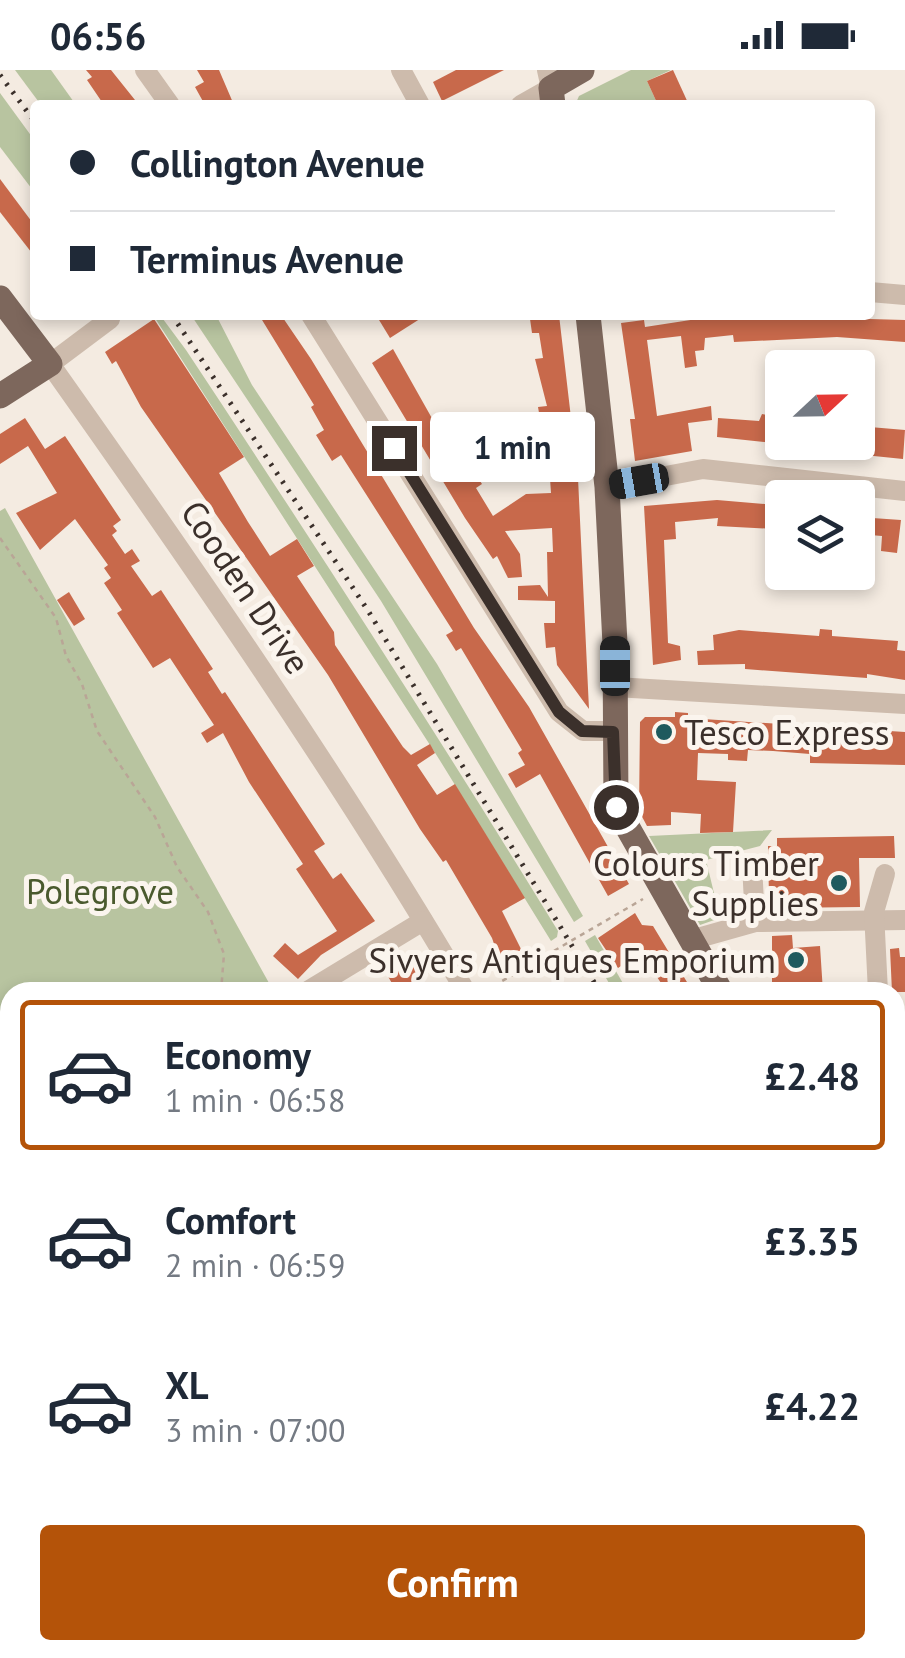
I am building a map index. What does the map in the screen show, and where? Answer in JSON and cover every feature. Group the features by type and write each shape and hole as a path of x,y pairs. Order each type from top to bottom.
{"main road":[{"path":"550,88 582,70"},
{"name":"Cooden Drive","path":"0,298 50,364"},
{"path":"589,320 607,487 615,687 612,787 622,820 714,982"},
{"path":"0,396 50,364"}],"street":[{"path":"145,70 166,100"},
{"path":"400,70 417,100"},
{"path":"875,293 905,296"},
{"path":"50,364 109,320"},
{"path":"314,320 559,712 582,731 613,732"},
{"name":"Cooden Drive","path":"50,364 188,563 460,982"},
{"path":"607,487 703,470 905,491"},
{"path":"615,687 905,704"},
{"path":"752,864 755,922"},
{"path":"878,982 875,921 885,874"},
{"path":"691,940 755,922 905,920"},
{"path":"323,982 423,922"}],"path":[{"path":"0,538 56,618 66,656 82,684 97,731 156,818 178,866 208,912 224,954 222,982"},
{"path":"499,982 661,888"}],"green space":[{"path":"15,70 51,70 72,100 37,100"},
{"path":"631,70 671,70 647,81 656,100 577,100"},
{"path":"0,93 30,134 30,186 0,147"},
{"path":"156,320 164,320 186,350 421,712 558,931 551,941 439,759"},
{"path":"194,320 219,320 252,385 437,664 583,916 574,922 381,601"},
{"name":"Polegrove","path":"5,508 268,982 0,982 0,511"},
{"path":"772,830 760,846 706,860 720,918 700,925 649,836"},
{"path":"595,935 622,982 608,982 585,941"}],"building":[{"path":"86,70 111,70 135,100 101,100 87,80 92,77"},
{"path":"197,70 219,70 232,100 202,100 195,87 204,82"},
{"path":"456,70 504,70 444,100 433,82"},
{"path":"673,70 687,100 656,100 647,81"},
{"path":"0,179 30,219 30,251 0,212"},
{"path":"155,320 244,457 219,473 248,522 270,556 297,539 314,566 297,576 334,632 335,645 403,747 411,755 430,744 435,753 417,765 437,795 455,784 525,898 502,911 524,955 502,967 492,938 446,860 443,862 420,829 328,675 141,407 116,361 112,364 105,352"},
{"path":"262,320 284,320 311,359 474,628 529,707 629,884 608,896 540,774 516,788 508,774 525,765 518,753 522,750 461,648 456,651 446,635 453,631 341,455 332,461 316,435 324,430 311,407 314,405"},
{"path":"379,320 418,320 390,338"},
{"path":"530,320 560,320 578,478 589,709 557,665 555,647 546,648 544,623 555,623 555,601 518,600 518,586 540,585 548,597 547,552 553,552 552,528 505,531 520,554 522,577 508,578 497,556 493,559 465,518 372,363 393,349 438,429 450,421 456,431 450,435 456,445 450,449 468,476 474,472 482,484 476,488 493,516 526,494 551,493 547,435 543,436 538,407 547,406 535,359 543,358 539,333 532,333"},
{"path":"644,320 645,327 690,320 905,320 905,342 837,337 734,342 733,335 705,338 704,350 695,351 697,366 685,368 681,336 647,340 657,416 711,406 712,420 688,423 692,451 635,461 630,419 635,419 621,323"},
{"path":"765,415 765,442 717,437 718,418 759,421"},
{"path":"25,418 45,449 65,436 121,520 113,526 117,531 112,535 125,554 132,549 140,561 131,566 152,596 161,590 213,669 208,672 222,694 225,692 325,844 314,851 333,879 341,873 375,921 321,955 298,979 273,956 285,943 298,955 337,931 296,869 303,864 249,782 223,733 207,743 201,733 214,725 170,658 153,668 117,613 122,610 104,583 111,578 104,568 108,565 75,519 40,550 16,513 57,493 28,446 0,464 0,434"},
{"path":"498,426 516,460 504,465 494,445"},
{"path":"875,427 905,430 903,459 875,456"},
{"path":"717,500 765,504 765,528 717,526 718,518 675,522 676,539 664,540 668,643 680,646 681,660 653,665 644,506"},
{"path":"875,518 901,520 897,553 881,551 882,536 875,535"},
{"path":"69,592 85,619 74,626 57,600"},
{"path":"820,629 832,630 832,636 898,641 897,650 905,651 905,680 867,674 867,678 745,669 745,664 698,665 697,651 714,650 713,635 739,630 819,636"},
{"path":"675,712 688,713 688,718 905,732 905,765 810,763 810,754 773,751 748,750 747,761 728,760 728,754 698,753 697,780 736,782 733,832 700,833 701,814 671,812 671,825 647,826 639,811 640,722 645,717 675,717"},
{"path":"894,836 895,858 859,858 860,907 779,908 778,899 769,899 768,846 777,846 777,838"},
{"path":"635,913 642,925 653,926 687,982 660,982 641,953 618,968 598,938"},
{"name":"Sivyers Antiques Emporium","path":"792,935 793,948 820,946 822,982 772,982 772,936"},
{"path":"899,948 900,957 905,957 905,982 892,982 890,949"},
{"path":"420,958 429,973 420,978 422,982 391,982 386,973"}],"railway":[{"path":"0,75 30,115"},
{"path":"175,320 367,609 594,982"}],"place":[{"name":"Tesco Express","path":"664,732"},
{"name":"Colours Timber Supplies","path":"839,883"},
{"name":"Sivyers Antiques Emporium","path":"796,960"}],"route":[{"path":"394,448 559,712 582,731 613,732 612,787 616,807"}]}
